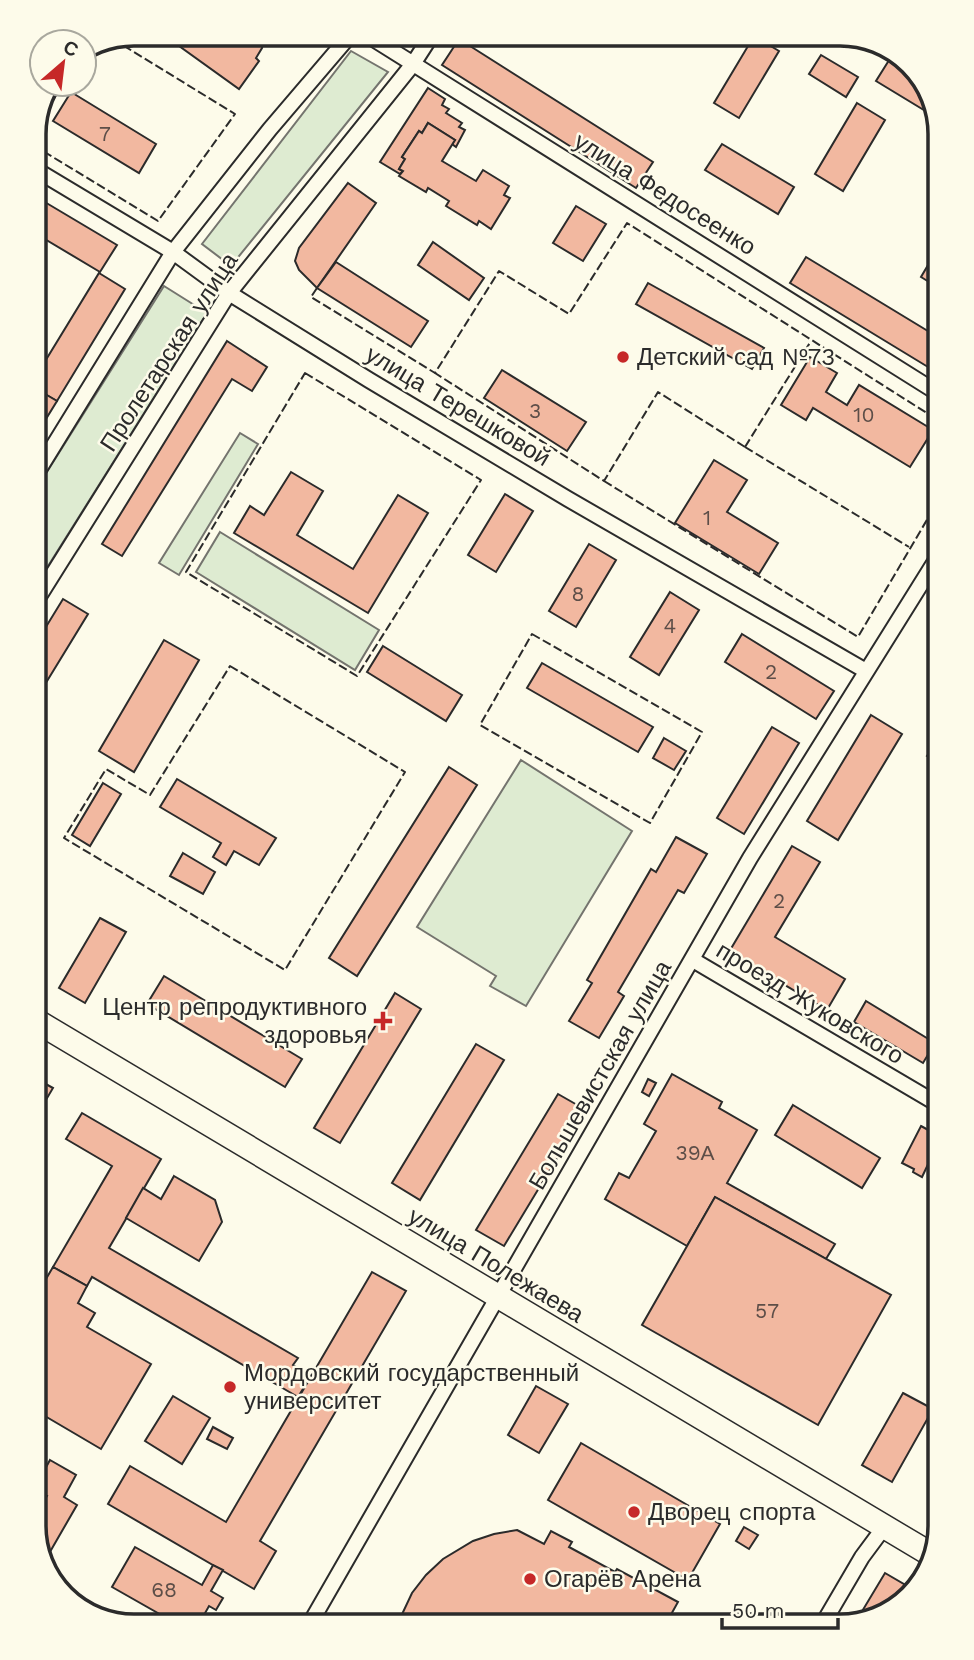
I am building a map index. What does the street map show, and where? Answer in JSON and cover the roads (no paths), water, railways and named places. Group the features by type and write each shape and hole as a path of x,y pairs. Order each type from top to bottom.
{"main road":[{"name":"улица Полежаева","path":"46,1027 924,1550"}],"street":[{"name":"Пролетарская улица","path":"46,458 173,252 270,129 341,46"},
{"name":"улица Федосеенко","path":"385,46 928,387"},
{"name":"Пролетарская улица","path":"46,585 229,293 425,46"},
{"name":"улица Терешковой","path":"46,176 173,252 229,293 568,499 866,671"},
{"name":"Большевистская улица","path":"316,1614 750,858 928,573"},
{"name":"проезд Жуковского","path":"693,960 928,1098"},
{"path":"829,1614 862,1557 885,1526"}],"place":[{"name":"Детский сад №73","path":"623,357"},
{"name":"Центр репродуктивного здоровья","path":"383,1021"},
{"name":"Мордовский государственный университет","path":"230,1387"},
{"name":"Дворец cпорта","path":"634,1512"},
{"name":"Огарёв Арена","path":"530,1579"}]}
